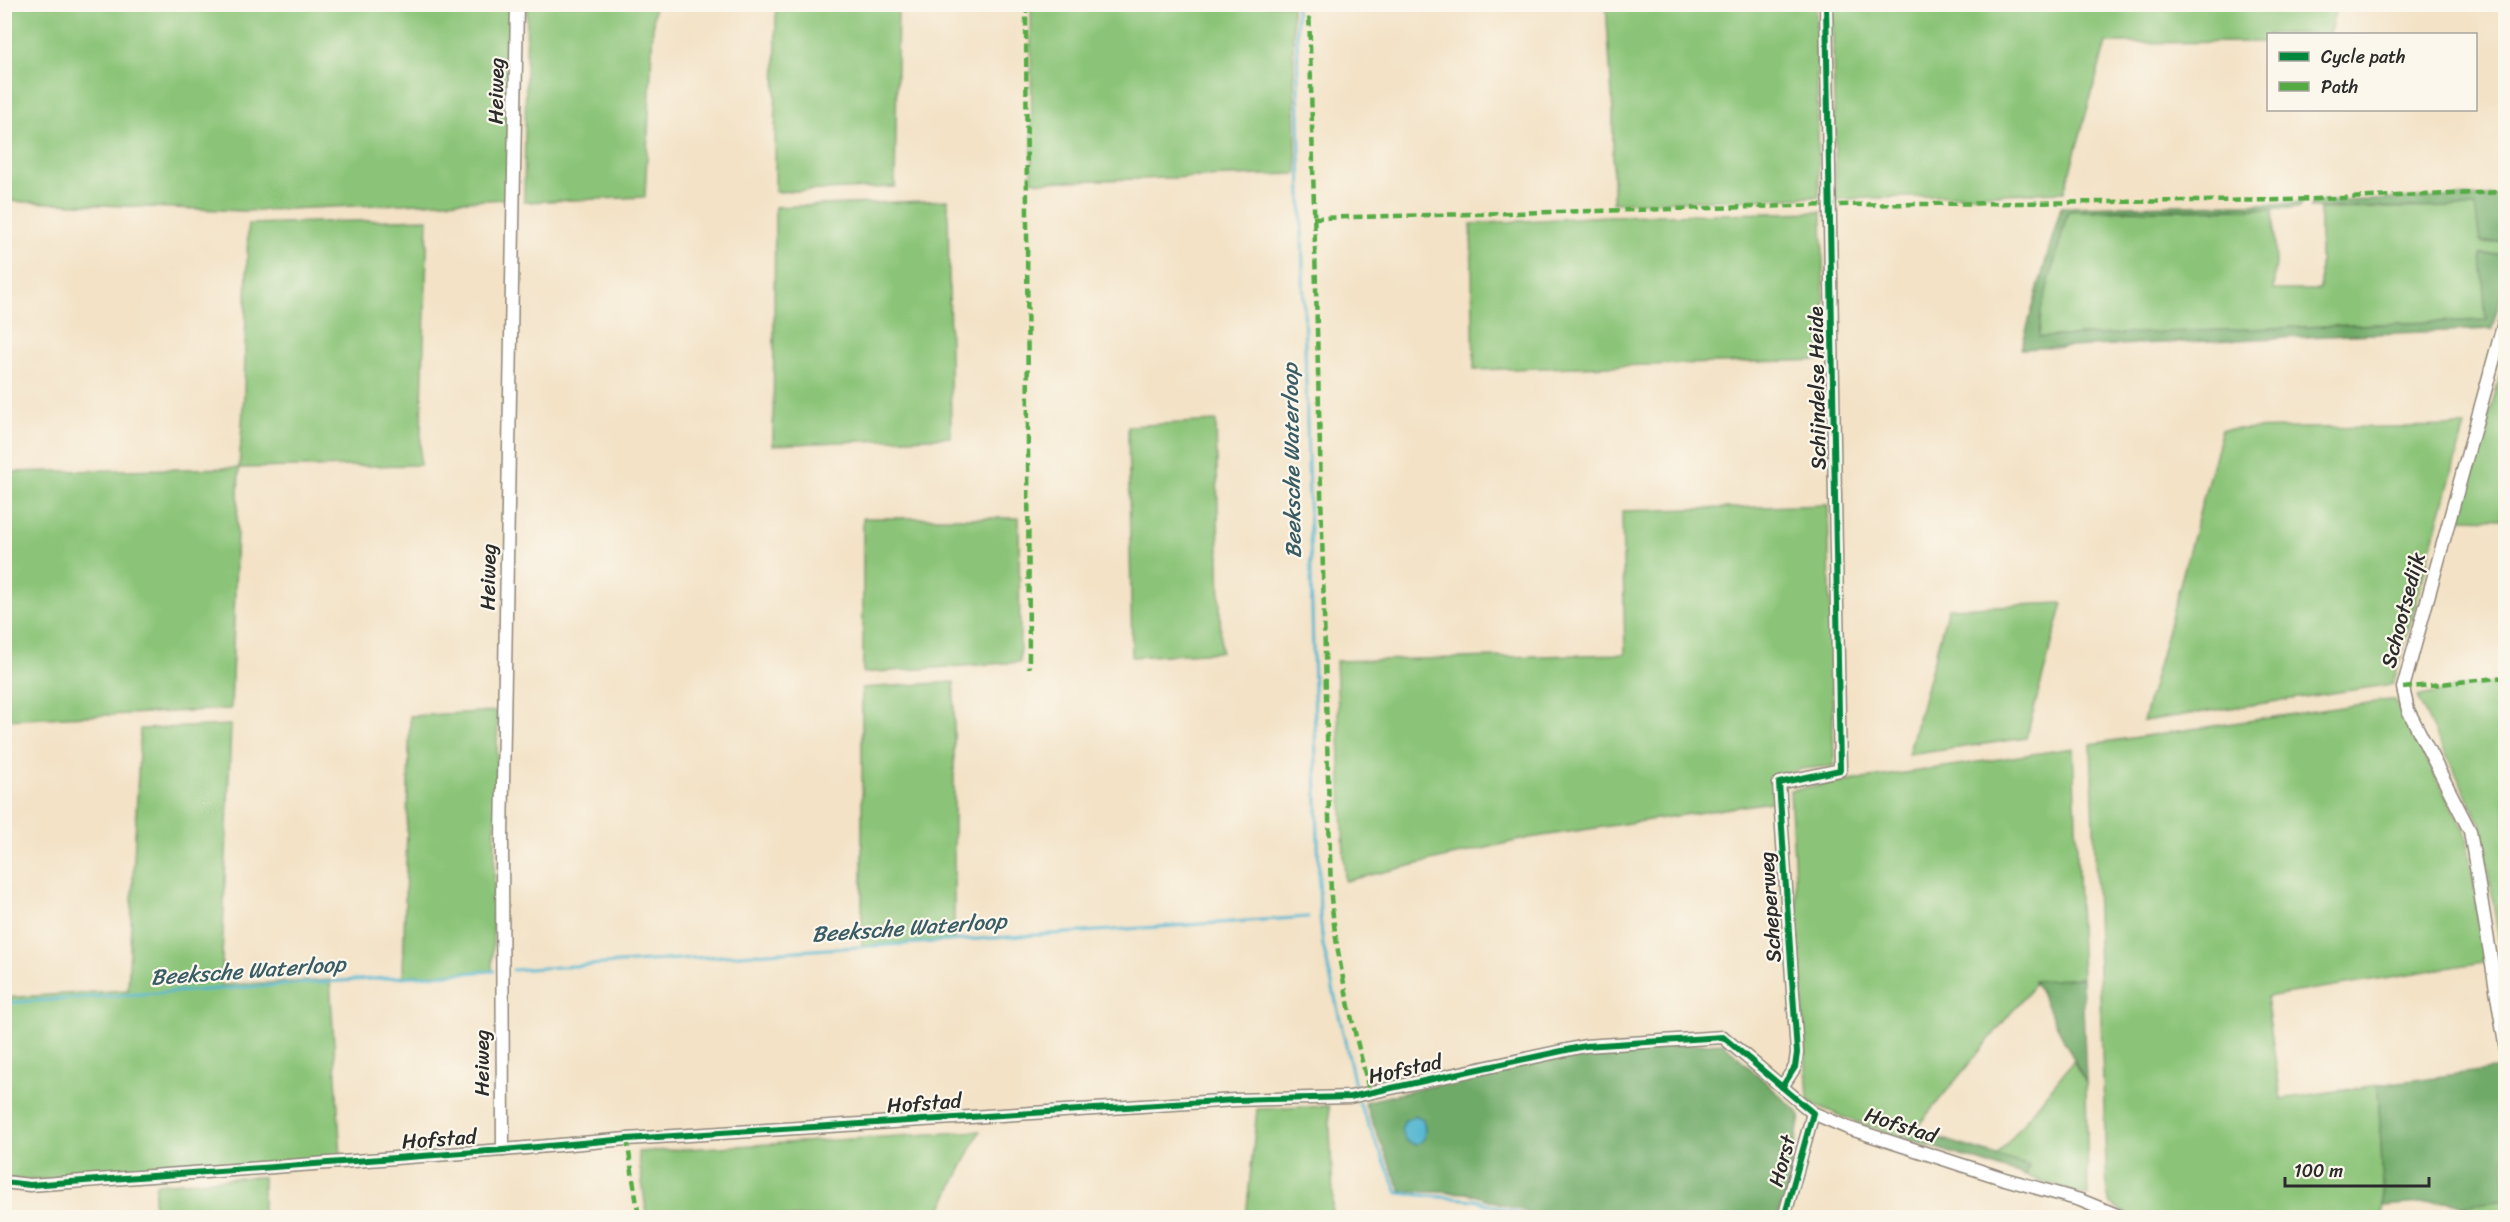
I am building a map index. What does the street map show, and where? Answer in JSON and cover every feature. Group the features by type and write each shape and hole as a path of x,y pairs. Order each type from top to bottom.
{"street":[{"name":"Heiweg","path":"503,1150 502,839 517,4"},
{"name":"Schijndelse Heide","path":"1826,4 1840,770"},
{"name":"Schootsedijk","path":"2505,315 2403,688 2408,710 2470,831 2505,1050"},
{"name":"Scheperweg","path":"1782,1087 1795,1067 1797,1053 1779,783 1840,770"},
{"name":"Hofstad","path":"4,1182 30,1185 627,1139 1176,1103 1350,1097 1585,1046 1723,1038 1813,1113 1848,1128 2005,1179 2080,1200 2124,1218"},
{"name":"Horst","path":"1784,1218 1813,1113"}],"green space":[{"path":"4,5 512,5 508,199 245,211 5,201"},
{"path":"527,5 654,5 645,197 524,202"},
{"path":"776,5 898,5 895,187 775,192"},
{"path":"1031,5 1292,5 1297,174 1037,182 1032,180"},
{"path":"1606,5 1816,5 1819,197 1613,203 1613,112"},
{"path":"1832,5 2337,5 2329,33 2267,33 2267,42 2106,43 2064,192 1841,199 1836,201"},
{"path":"2505,195 2505,241 2480,242 2475,207 2310,208 2312,202"},
{"path":"948,200 951,437 773,445 775,207"},
{"path":"2301,203 2299,208 2068,211 2041,311 2039,337 2486,320 2481,255 2505,254 2505,280 2492,329 2021,349 2061,207"},
{"path":"2475,207 2483,243 2505,241 2505,254 2483,254 2487,320 2039,337 2041,311 2068,211 2273,209 2276,263 2273,290 2320,290 2320,209"},
{"path":"1822,212 1825,360 1474,370 1471,224 1608,216"},
{"path":"428,219 420,465 239,468 244,395 248,224"},
{"path":"2505,357 2505,519 2461,518 2501,372"},
{"path":"1216,421 1221,652 1132,657 1128,426"},
{"path":"2465,426 2393,684 2143,721 2222,429"},
{"path":"239,468 231,709 5,720 5,472"},
{"path":"1828,505 1834,766 1804,769 1783,775 1778,779 1777,801 1529,838 1345,881 1336,661 1625,654 1622,511"},
{"path":"863,518 1019,518 1020,662 863,673"},
{"path":"2063,603 2026,738 1908,755 1948,608"},
{"path":"954,682 954,941 862,947 862,688"},
{"path":"2506,682 2505,982 2482,826 2417,697 2456,688"},
{"path":"2394,700 2401,710 2467,837 2484,962 2266,997 2281,1099 2378,1085 2384,1206 2381,1217 2133,1218 2110,1204 2107,1191 2091,744"},
{"path":"498,711 492,971 403,976 410,716"},
{"path":"231,725 221,985 330,980 341,1158 37,1180 5,1179 4,998 128,990 140,729"},
{"path":"2073,748 2082,978 2034,982 2034,985 1907,1139 1811,1103 1808,1099 1790,790"},
{"path":"2082,978 2086,1083 2034,981"},
{"path":"1723,1043 1800,1116 1787,1192 1777,1217 1544,1218 1468,1193 1401,1191 1364,1102 1585,1050"},
{"path":"2073,1061 2086,1083 2088,1196 2025,1176 2028,1166 1997,1156"},
{"path":"2500,1068 2506,1096 2505,1200 2462,1206 2449,1201 2384,1206 2378,1085"},
{"path":"1329,1106 1333,1197 1331,1217 1246,1217 1257,1109"},
{"path":"1914,1130 2029,1166 2025,1176 1907,1139"},
{"path":"980,1131 937,1217 647,1217 638,1152"},
{"path":"263,1177 263,1217 152,1217 156,1184"},
{"path":"2505,1200 2505,1217 2464,1217 2462,1206"}],"water":[{"path":"1415,1115 1423,1119 1425,1129 1424,1139 1417,1145 1406,1141 1401,1130 1404,1121"}],"waterway":[{"name":"Beeksche Waterloop","path":"1296,4 1320,916 1323,945 1355,1085"},
{"name":"Beeksche Waterloop","path":"513,970 1308,917"},
{"name":"Beeksche Waterloop","path":"4,1003 494,971"},
{"path":"1359,1103 1398,1193 1475,1200 1532,1218"}],"marked path":[{"path":"1026,4 1029,668"},
{"path":"1309,4 1331,897 1342,972 1370,1094"},
{"path":"1313,218 1831,205 2288,200 2506,192"},
{"path":"2403,688 2506,677"},
{"path":"627,1139 639,1218"},
{"path":"2109,1218 2111,1211"}],"cycle path":[{"path":"1782,1087 1795,1067 1797,1053 1779,783 1840,770 1826,4"},
{"path":"4,1182 30,1185 627,1139 1235,1100 1350,1097 1585,1046 1723,1037 1813,1113 1784,1218"}]}
